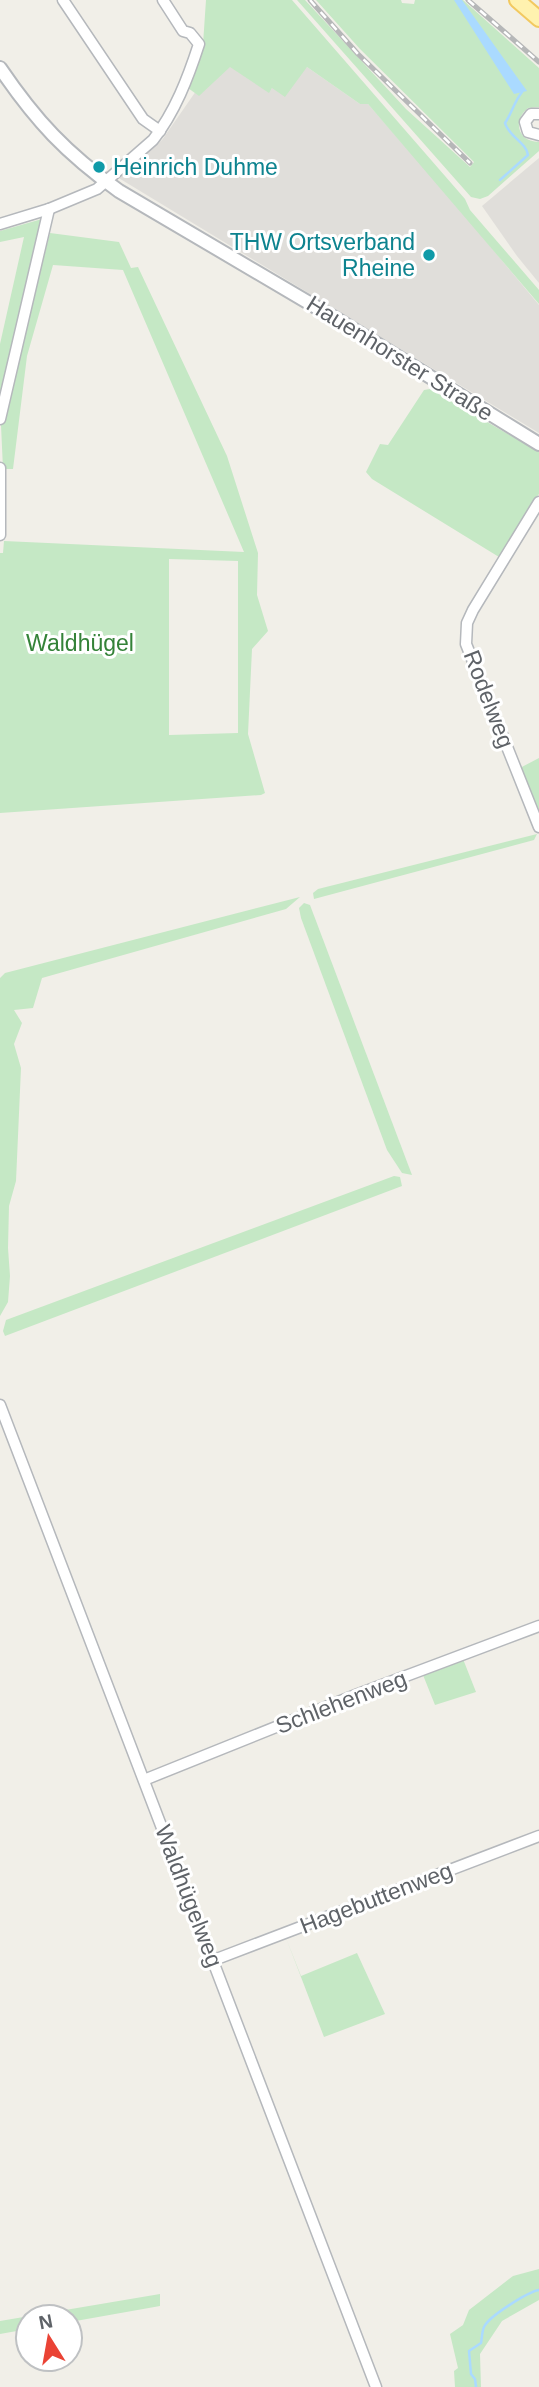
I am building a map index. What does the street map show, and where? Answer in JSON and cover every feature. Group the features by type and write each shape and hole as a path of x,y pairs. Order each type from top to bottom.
{"main road":[{"path":"517,0 539,19"}],"street":[{"path":"63,0 143,119 160,131"},
{"path":"0,223 49,209 101,185 160,131 186,83 199,44 190,33 183,31 163,0"},
{"name":"Hauenhorster Straße","path":"0,68 35,117 101,185 396,355 539,444"},
{"path":"539,114 531,114 525,122 528,132 539,135"},
{"path":"0,419 49,209"},
{"path":"0,468 0,535"},
{"name":"Rodelweg","path":"539,502 473,610 467,623 466,644 539,827"},
{"name":"Waldhügelweg","path":"0,1405 376,2387"},
{"name":"Schlehenweg","path":"144,1780 358,1694 539,1626"},
{"name":"Hagebuttenweg","path":"214,1960 539,1836"}],"shaded area":[{"path":"219,58 269,92 307,67 360,104 368,104 450,198 539,305 539,433 117,177 162,140"},
{"path":"539,158 539,283 482,206"}],"green space":[{"path":"206,0 292,0 465,199 470,210 539,290 539,304 368,104 360,104 307,67 285,97 272,88 269,93 230,67 199,96 188,88 203,44"},
{"path":"297,0 305,0 406,109 470,167 474,162 360,49 316,0 401,0 402,3 414,4 415,0 463,0 539,68 539,107 528,108 519,124 526,139 539,142 539,151 488,196 480,199 471,197"},
{"path":"42,219 5,376 0,409 0,344 24,237 0,242 0,231"},
{"name":"Waldhügel","path":"50,233 119,242 131,268 138,267 227,456 258,553 257,595 268,631 252,649 248,734 265,793 0,813 0,553 3,553 4,541 244,552 123,270 53,265 27,356 13,469 3,469 1,425","holes":["169,559 238,561 238,733 169,735"]},
{"path":"430,389 539,452 539,494 530,505 504,555 499,557 372,479 366,472 380,444 388,445 424,390"},
{"path":"539,758 539,823 518,769"},
{"path":"537,834 534,840 314,899 313,893 318,889"},
{"path":"300,897 286,909 42,978 33,1008 14,1010 22,1023 14,1044 21,1068 16,1181 9,1206 8,1302 0,1316 0,978 5,973"},
{"path":"304,903 310,905 412,1175 402,1173 387,1150 301,918 299,908"},
{"path":"394,1176 400,1177 402,1186 5,1336 3,1331 6,1320"},
{"path":"463,1659 476,1692 435,1705 423,1675"},
{"path":"286,1938 301,1976 357,1953 385,2014 324,2037"},
{"path":"539,2269 539,2300 502,2321 480,2354 481,2387 455,2387 454,2371 458,2368 450,2334 463,2325 469,2310 513,2276"},
{"path":"160,2294 160,2306 84,2320 84,2307"},
{"path":"14,2319 14,2332 0,2334 0,2321"}],"water":[{"path":"454,0 462,0 527,91 514,94"}],"waterway":[{"path":"500,180 528,155 527,150 505,123 521,91"},
{"path":"476,2387 471,2374 469,2351 481,2343 487,2322 509,2305 539,2290"}],"railway":[{"path":"310,0 358,54 470,163"},
{"path":"468,0 539,62"}],"place":[{"name":"Heinrich Duhme","path":"99,167"},
{"name":"THW Ortsverband Rheine","path":"429,255"}]}
